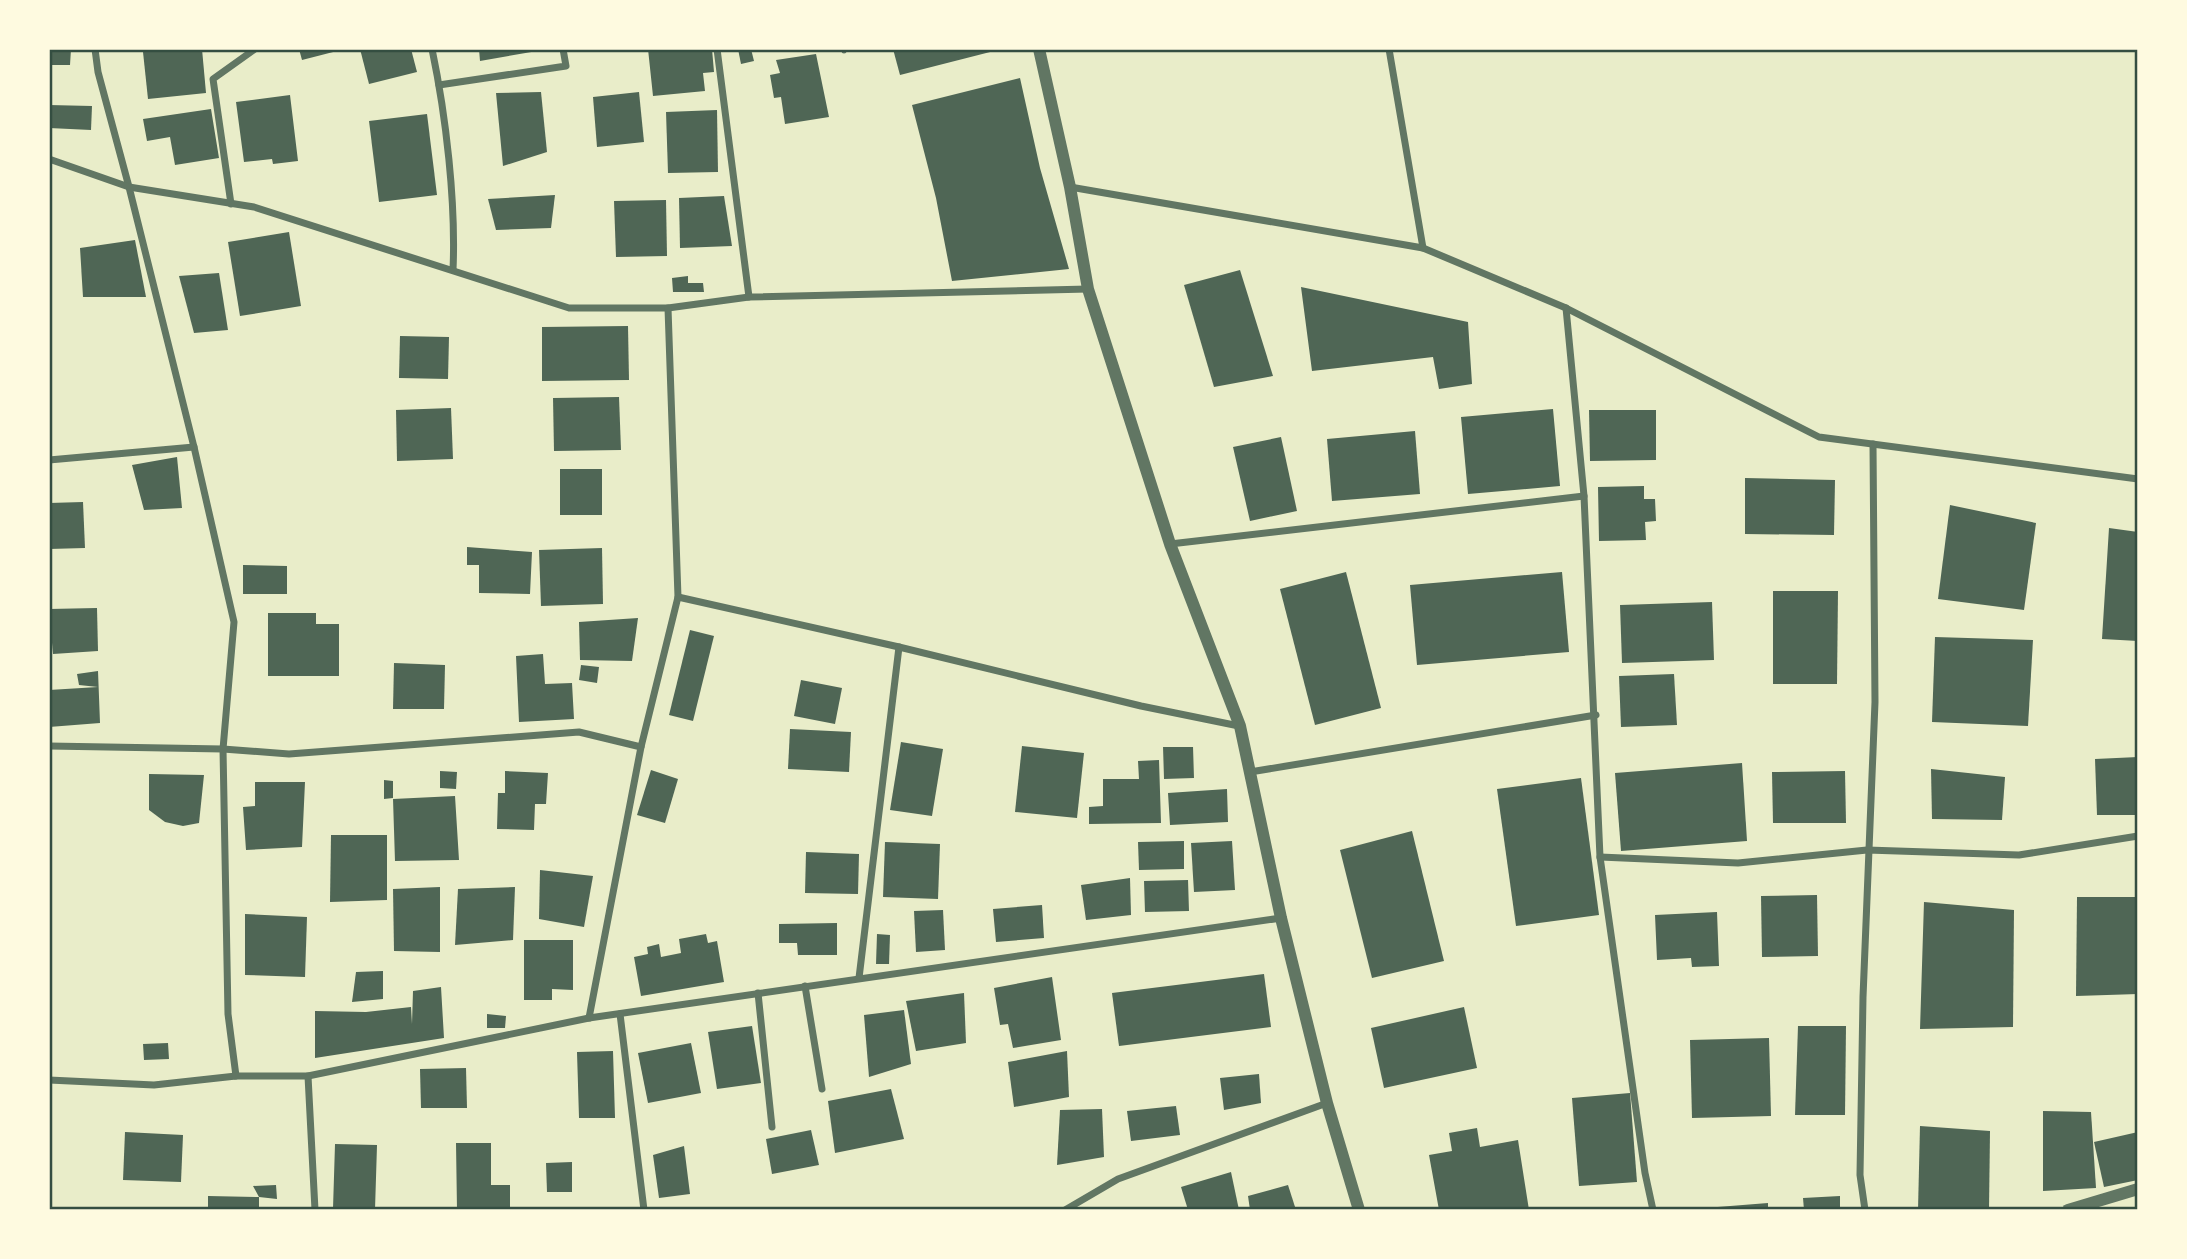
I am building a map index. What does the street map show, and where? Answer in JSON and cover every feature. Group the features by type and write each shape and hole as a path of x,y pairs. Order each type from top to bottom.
{"street":[{"path":"95,49 98,72 194,447 234,622 223,750 228,1014 236,1076"},
{"path":"231,204 213,79 255,49"},
{"path":"432,49 439,85 454,238 453,270"},
{"path":"439,85 566,66 563,49"},
{"path":"717,49 748,297"},
{"path":"1039,49 1070,187 1088,289 1170,544 1240,726 1281,918 1327,1103 1359,1210"},
{"path":"1389,49 1423,248"},
{"path":"49,159 129,187 254,207 569,308 668,308 748,297 1088,289"},
{"path":"1070,187 1423,248 1566,308 1819,438 2138,479"},
{"path":"589,1018 641,747 678,597 668,308"},
{"path":"1566,308 1584,496 1600,857 1645,1173 1653,1210"},
{"path":"1865,1210 1860,1175 1867,850 1875,702 1873,444"},
{"path":"49,460 194,447"},
{"path":"1170,544 1584,496"},
{"path":"678,597 1141,706 1240,726"},
{"path":"859,978 899,647"},
{"path":"1250,772 1595,715"},
{"path":"49,747 289,754 579,732 641,747"},
{"path":"1600,857 1738,863 1867,850 2019,855 2138,836"},
{"path":"49,1080 154,1085 236,1076 307,1076 589,1018 1281,918"},
{"path":"805,986 822,1089"},
{"path":"758,993 772,1127"},
{"path":"620,1014 645,1210"},
{"path":"307,1076 315,1210"},
{"path":"1065,1210 1118,1179 1327,1103"},
{"path":"2068,1210 2138,1189"}],"building":[{"path":"49,49 71,49 70,65 49,65"},
{"path":"202,49 206,93 148,99 143,52"},
{"path":"299,49 341,49 341,50 302,60"},
{"path":"360,49 411,49 417,72 369,84"},
{"path":"479,49 543,49 543,50 480,61"},
{"path":"648,49 671,49 672,52 712,49 714,72 703,73 705,91 653,96"},
{"path":"738,49 751,49 754,61 741,64"},
{"path":"893,49 998,49 998,50 900,75"},
{"path":"816,54 829,117 785,124 781,97 774,98 770,75 780,73 776,60"},
{"path":"1020,78 1040,168 1069,269 952,281 936,198 912,105"},
{"path":"541,92 547,152 503,166 496,93"},
{"path":"639,92 644,142 597,147 593,97"},
{"path":"290,95 298,161 273,164 272,159 244,162 236,102"},
{"path":"49,105 92,106 91,130 49,128"},
{"path":"211,109 219,158 175,165 170,137 147,141 143,119"},
{"path":"717,110 718,172 668,173 666,112"},
{"path":"427,114 437,195 379,202 369,121"},
{"path":"555,195 551,228 496,230 488,199"},
{"path":"724,196 732,246 680,248 679,198"},
{"path":"666,200 667,256 616,257 614,201"},
{"path":"289,232 301,306 240,316 228,242"},
{"path":"135,240 146,297 83,297 80,248"},
{"path":"1240,270 1273,376 1214,387 1184,285"},
{"path":"219,273 228,330 194,333 179,276"},
{"path":"688,276 688,283 703,283 704,292 673,292 672,278"},
{"path":"1301,287 1468,322 1472,384 1439,389 1433,357 1312,371"},
{"path":"628,326 629,380 542,381 542,327"},
{"path":"400,336 449,337 448,379 399,378"},
{"path":"619,397 621,450 554,451 553,398"},
{"path":"451,408 453,459 397,461 396,410"},
{"path":"1553,409 1560,486 1468,494 1461,417"},
{"path":"1589,410 1656,410 1656,460 1590,461"},
{"path":"1415,431 1420,494 1332,501 1327,439"},
{"path":"1281,437 1297,511 1250,521 1233,447"},
{"path":"177,457 182,508 144,510 132,465"},
{"path":"560,469 602,469 602,515 560,515"},
{"path":"1745,478 1835,480 1834,535 1745,534"},
{"path":"1644,486 1644,499 1655,499 1656,521 1645,522 1646,540 1599,541 1598,487"},
{"path":"83,502 85,548 49,549 49,503"},
{"path":"1950,505 2036,523 2024,610 1938,599"},
{"path":"2109,528 2138,532 2138,641 2102,639"},
{"path":"467,547 532,552 530,594 479,593 479,565 467,565"},
{"path":"602,548 603,604 541,606 539,550"},
{"path":"243,565 287,566 287,594 243,594"},
{"path":"1346,572 1381,708 1315,725 1280,589"},
{"path":"1562,572 1569,652 1417,665 1410,585"},
{"path":"1773,591 1838,591 1837,684 1773,684"},
{"path":"1712,602 1714,660 1622,663 1620,605"},
{"path":"97,608 98,651 53,654 49,609"},
{"path":"268,613 316,613 316,624 339,624 339,676 268,676"},
{"path":"638,618 632,661 580,660 579,622"},
{"path":"690,630 714,636 693,721 669,715"},
{"path":"1935,637 2033,640 2028,726 1932,722"},
{"path":"543,654 545,684 572,683 574,719 519,722 516,656"},
{"path":"394,663 445,665 444,709 393,709"},
{"path":"581,665 599,667 597,683 579,680"},
{"path":"98,671 100,723 49,727 49,690 98,687 79,685 77,674"},
{"path":"1674,674 1677,725 1621,727 1619,676"},
{"path":"801,680 842,688 835,724 794,716"},
{"path":"790,729 851,732 849,772 788,769"},
{"path":"901,742 943,749 932,816 890,810"},
{"path":"1022,746 1084,753 1077,818 1015,812"},
{"path":"1163,747 1193,747 1194,778 1164,779"},
{"path":"2138,757 2138,815 2097,815 2095,759"},
{"path":"1159,760 1161,823 1089,824 1089,807 1103,806 1103,779 1139,779 1138,761"},
{"path":"1742,763 1747,841 1621,851 1615,773"},
{"path":"1931,769 2005,777 2002,820 1932,819"},
{"path":"651,770 678,779 665,823 637,815"},
{"path":"440,771 457,772 456,789 440,788"},
{"path":"505,771 548,773 546,804 535,804 534,830 497,829 498,793 505,793"},
{"path":"1845,771 1846,823 1773,823 1772,772"},
{"path":"149,774 204,775 199,823 183,826 165,822 149,810"},
{"path":"1581,778 1599,915 1516,926 1497,789"},
{"path":"384,780 393,781 393,798 384,799"},
{"path":"255,782 305,782 302,847 246,850 243,807 255,806"},
{"path":"1227,789 1228,822 1170,825 1168,793"},
{"path":"455,796 459,860 395,861 393,799"},
{"path":"1412,831 1444,961 1372,978 1340,850"},
{"path":"331,835 387,835 387,900 330,902"},
{"path":"1184,841 1184,869 1139,870 1138,842"},
{"path":"1232,841 1235,890 1194,892 1191,843"},
{"path":"885,842 940,844 938,899 883,897"},
{"path":"806,852 859,854 858,894 805,893"},
{"path":"540,870 593,876 584,927 539,919"},
{"path":"1130,878 1131,915 1086,920 1081,885"},
{"path":"1188,880 1189,911 1145,912 1144,881"},
{"path":"440,887 440,952 394,951 393,889"},
{"path":"515,887 513,940 455,945 458,889"},
{"path":"1817,895 1818,956 1762,957 1761,896"},
{"path":"2077,897 2138,897 2138,994 2076,996"},
{"path":"1924,902 2014,910 2013,1027 1920,1029"},
{"path":"1042,905 1044,938 996,942 993,909"},
{"path":"943,910 945,950 916,952 914,911"},
{"path":"1717,912 1719,966 1692,967 1691,958 1657,960 1655,915"},
{"path":"245,914 307,917 305,977 245,975"},
{"path":"837,923 837,955 798,955 797,943 779,943 779,924"},
{"path":"706,934 708,943 717,941 724,982 641,996 634,957 648,954 647,947 659,944 661,957 681,953 679,939"},
{"path":"877,934 890,935 889,964 876,964"},
{"path":"524,940 573,940 573,990 552,989 552,1000 524,1000"},
{"path":"383,971 383,999 352,1002 356,972"},
{"path":"1264,974 1271,1027 1119,1046 1112,993"},
{"path":"1052,977 1061,1040 1013,1048 1008,1024 1000,1025 994,988"},
{"path":"441,987 444,1038 315,1058 315,1011 366,1012 411,1007 412,1024 413,991"},
{"path":"964,993 966,1043 916,1051 906,1001"},
{"path":"1464,1007 1477,1068 1384,1088 1371,1028"},
{"path":"904,1010 911,1064 869,1077 864,1015"},
{"path":"487,1014 506,1016 505,1028 487,1028"},
{"path":"752,1026 761,1083 717,1089 708,1032"},
{"path":"1798,1026 1846,1026 1845,1115 1795,1115"},
{"path":"1769,1038 1771,1116 1692,1118 1690,1040"},
{"path":"168,1043 169,1059 144,1060 143,1044"},
{"path":"691,1043 701,1093 648,1103 638,1053"},
{"path":"613,1051 615,1118 579,1118 577,1052"},
{"path":"1067,1051 1069,1097 1014,1107 1008,1062"},
{"path":"466,1068 467,1108 421,1108 420,1069"},
{"path":"1259,1074 1261,1103 1224,1110 1220,1078"},
{"path":"891,1089 904,1139 835,1153 828,1101"},
{"path":"1630,1093 1637,1182 1579,1186 1572,1098"},
{"path":"1176,1106 1180,1135 1131,1141 1127,1111"},
{"path":"1102,1109 1104,1157 1057,1165 1060,1110"},
{"path":"2043,1111 2091,1112 2096,1188 2043,1191"},
{"path":"1920,1126 1990,1131 1989,1210 1918,1210"},
{"path":"1477,1128 1480,1147 1518,1140 1529,1210 1439,1210 1429,1155 1452,1151 1449,1133"},
{"path":"811,1130 819,1165 772,1174 766,1139"},
{"path":"125,1132 183,1135 181,1182 123,1180"},
{"path":"2138,1132 2138,1180 2104,1187 2094,1142"},
{"path":"456,1143 491,1143 491,1185 510,1185 510,1210 457,1210"},
{"path":"335,1144 377,1145 375,1210 333,1209"},
{"path":"684,1146 690,1194 659,1198 653,1155"},
{"path":"572,1162 572,1192 547,1192 546,1163"},
{"path":"1231,1172 1239,1210 1188,1210 1181,1187"},
{"path":"276,1185 277,1199 259,1197 253,1186"},
{"path":"1288,1185 1296,1210 1250,1210 1248,1196"},
{"path":"208,1196 259,1197 259,1210 208,1210"},
{"path":"1840,1196 1840,1210 1804,1210 1803,1198"},
{"path":"1768,1203 1768,1210 1705,1210 1705,1208"}]}
